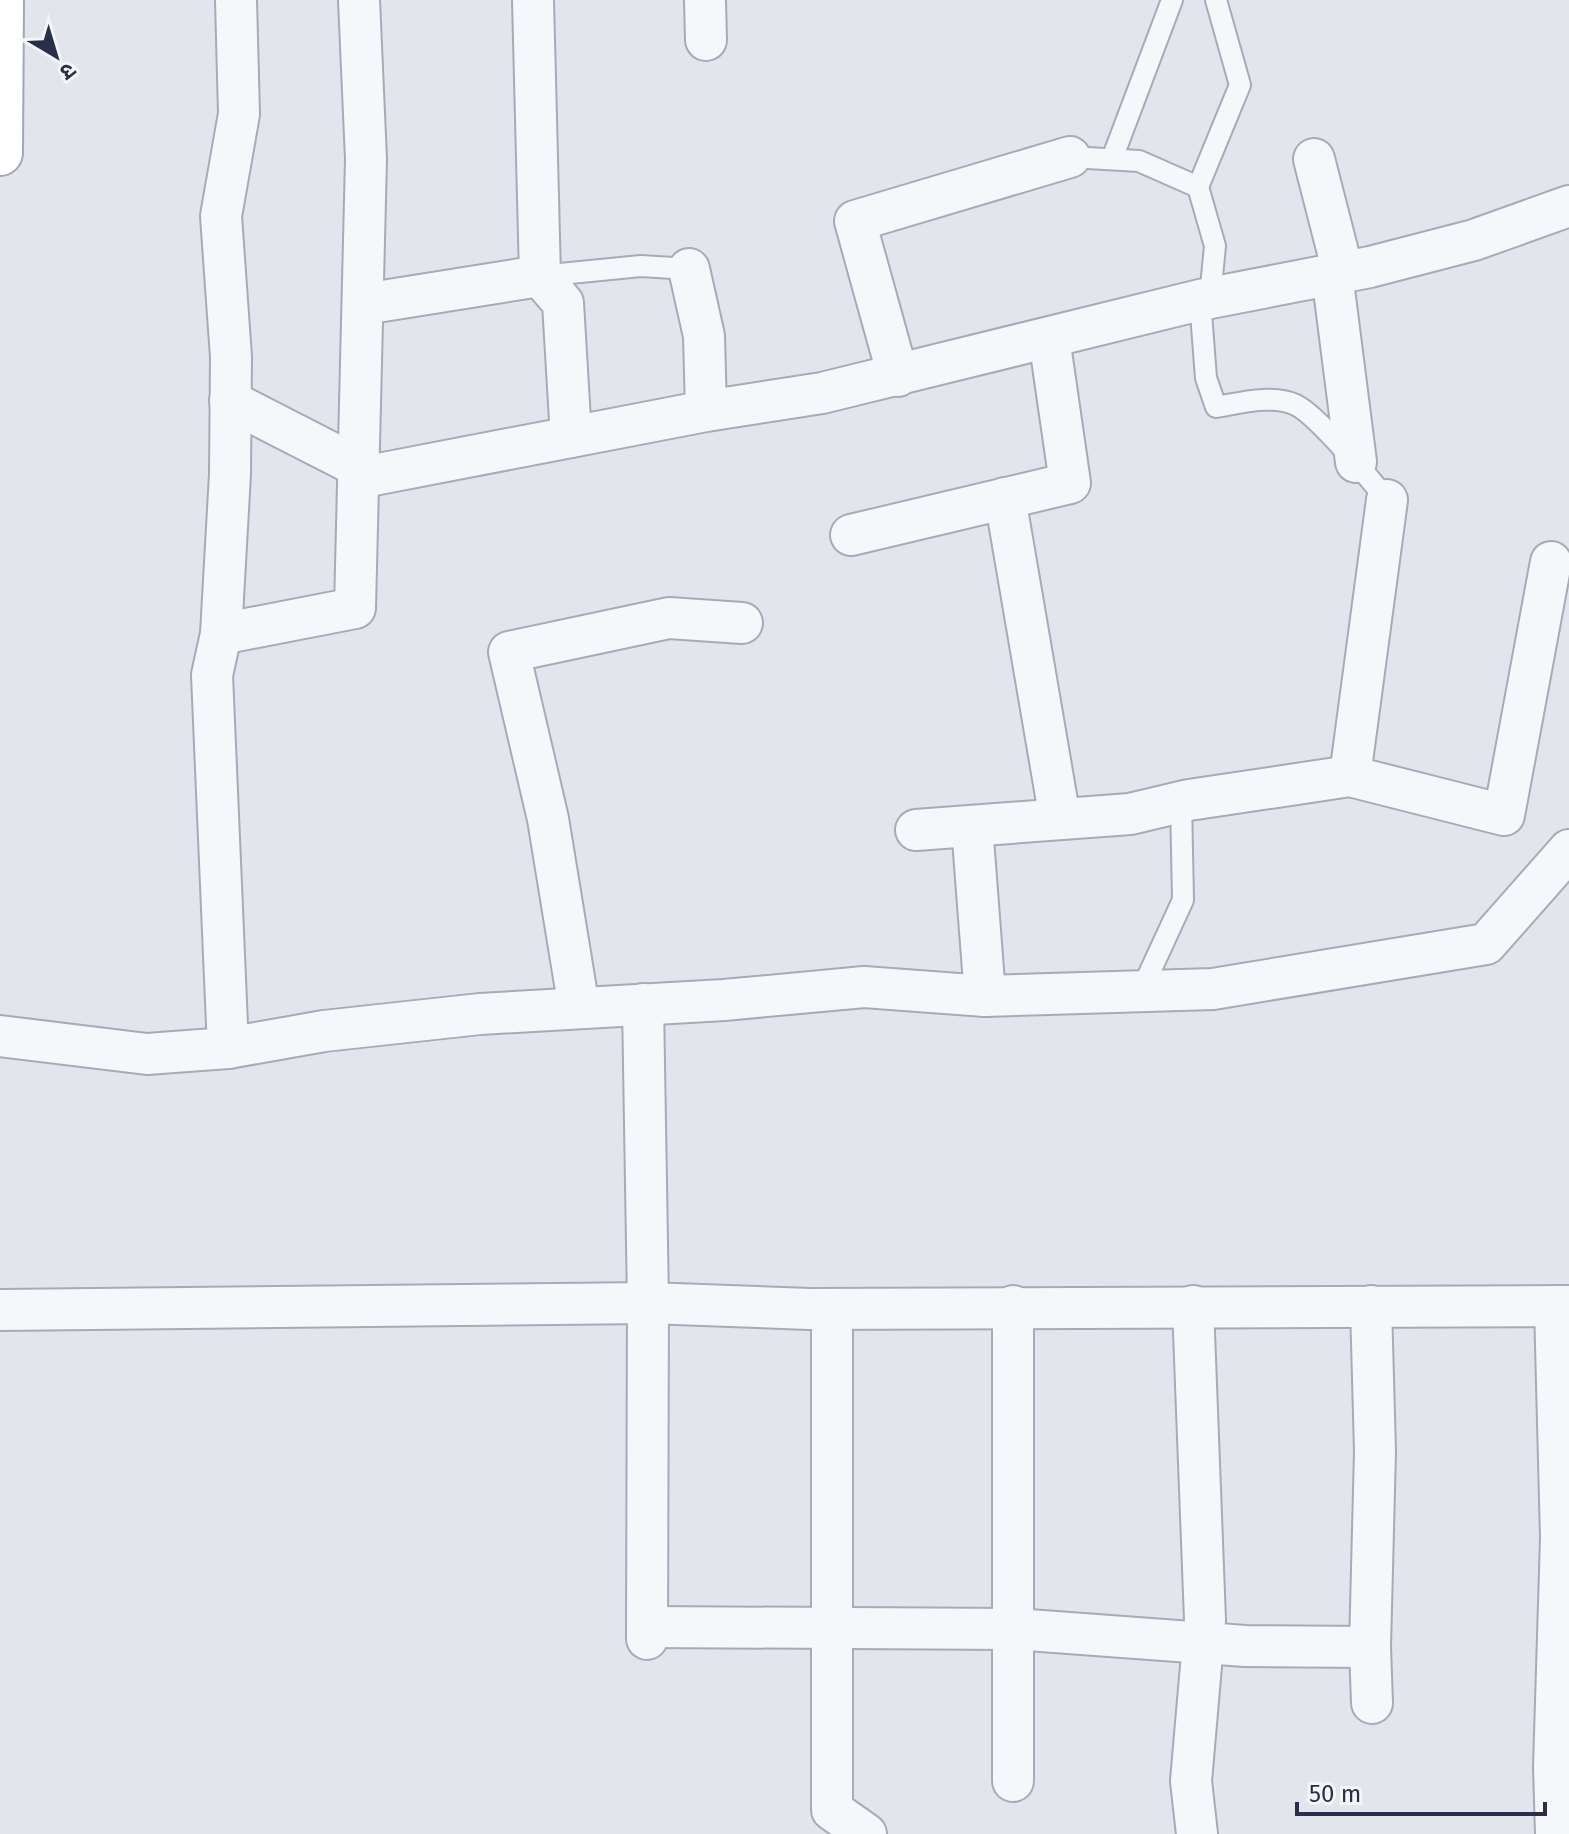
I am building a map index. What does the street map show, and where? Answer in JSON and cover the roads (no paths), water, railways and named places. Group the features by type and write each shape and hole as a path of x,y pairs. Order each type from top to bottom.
{"main road":[{"path":"0,153 1,0"}],"street":[{"path":"228,1048 212,675 221,634 230,474 230,401 221,216 239,114 236,0"},
{"path":"221,634 355,608 366,159 359,0"},
{"path":"533,0 540,276 563,303 571,437"},
{"path":"705,0 706,40"},
{"path":"898,376 855,221 1070,157"},
{"path":"1314,159 1338,273 1356,462"},
{"path":"230,401 358,473 822,393 1205,298 1338,273 1474,240 1569,206"},
{"path":"689,269 704,336 706,411"},
{"path":"364,304 540,276"},
{"path":"851,535 1070,483 1049,338"},
{"path":"1005,498 1060,819"},
{"path":"1350,776 1387,500"},
{"path":"916,830 1130,814 1181,801 1350,776 1504,815 1551,562"},
{"path":"579,1008 548,819 509,652 669,618 742,623"},
{"path":"972,826 985,996"},
{"path":"0,1036 147,1054 228,1048 324,1031 480,1014 864,987 985,996 1213,989 1486,944 1569,850"},
{"path":"643,1004 648,1303 648,1633 830,1626 1015,1629 1203,1642 1370,1647"},
{"path":"0,1310 648,1303 832,1309 1562,1306 1561,1538 1554,1767 1556,1834"},
{"path":"1013,1306 1013,1781"},
{"path":"1193,1306 1203,1642 1191,1781 1197,1834"},
{"path":"1371,1306 1375,1451 1370,1647 1372,1703"},
{"path":"832,1309 832,1810 866,1834"}],"lane":[{"path":"1112,159 1172,0"},
{"path":"1216,0 1240,85 1198,187 1215,246 1205,298 1206,378 1216,407 1259,400 1296,405 1356,462 1387,500"},
{"path":"1070,157 1139,161 1198,187"},
{"path":"540,276 641,266 689,269"},
{"path":"1142,989 1183,900 1181,801"}]}
